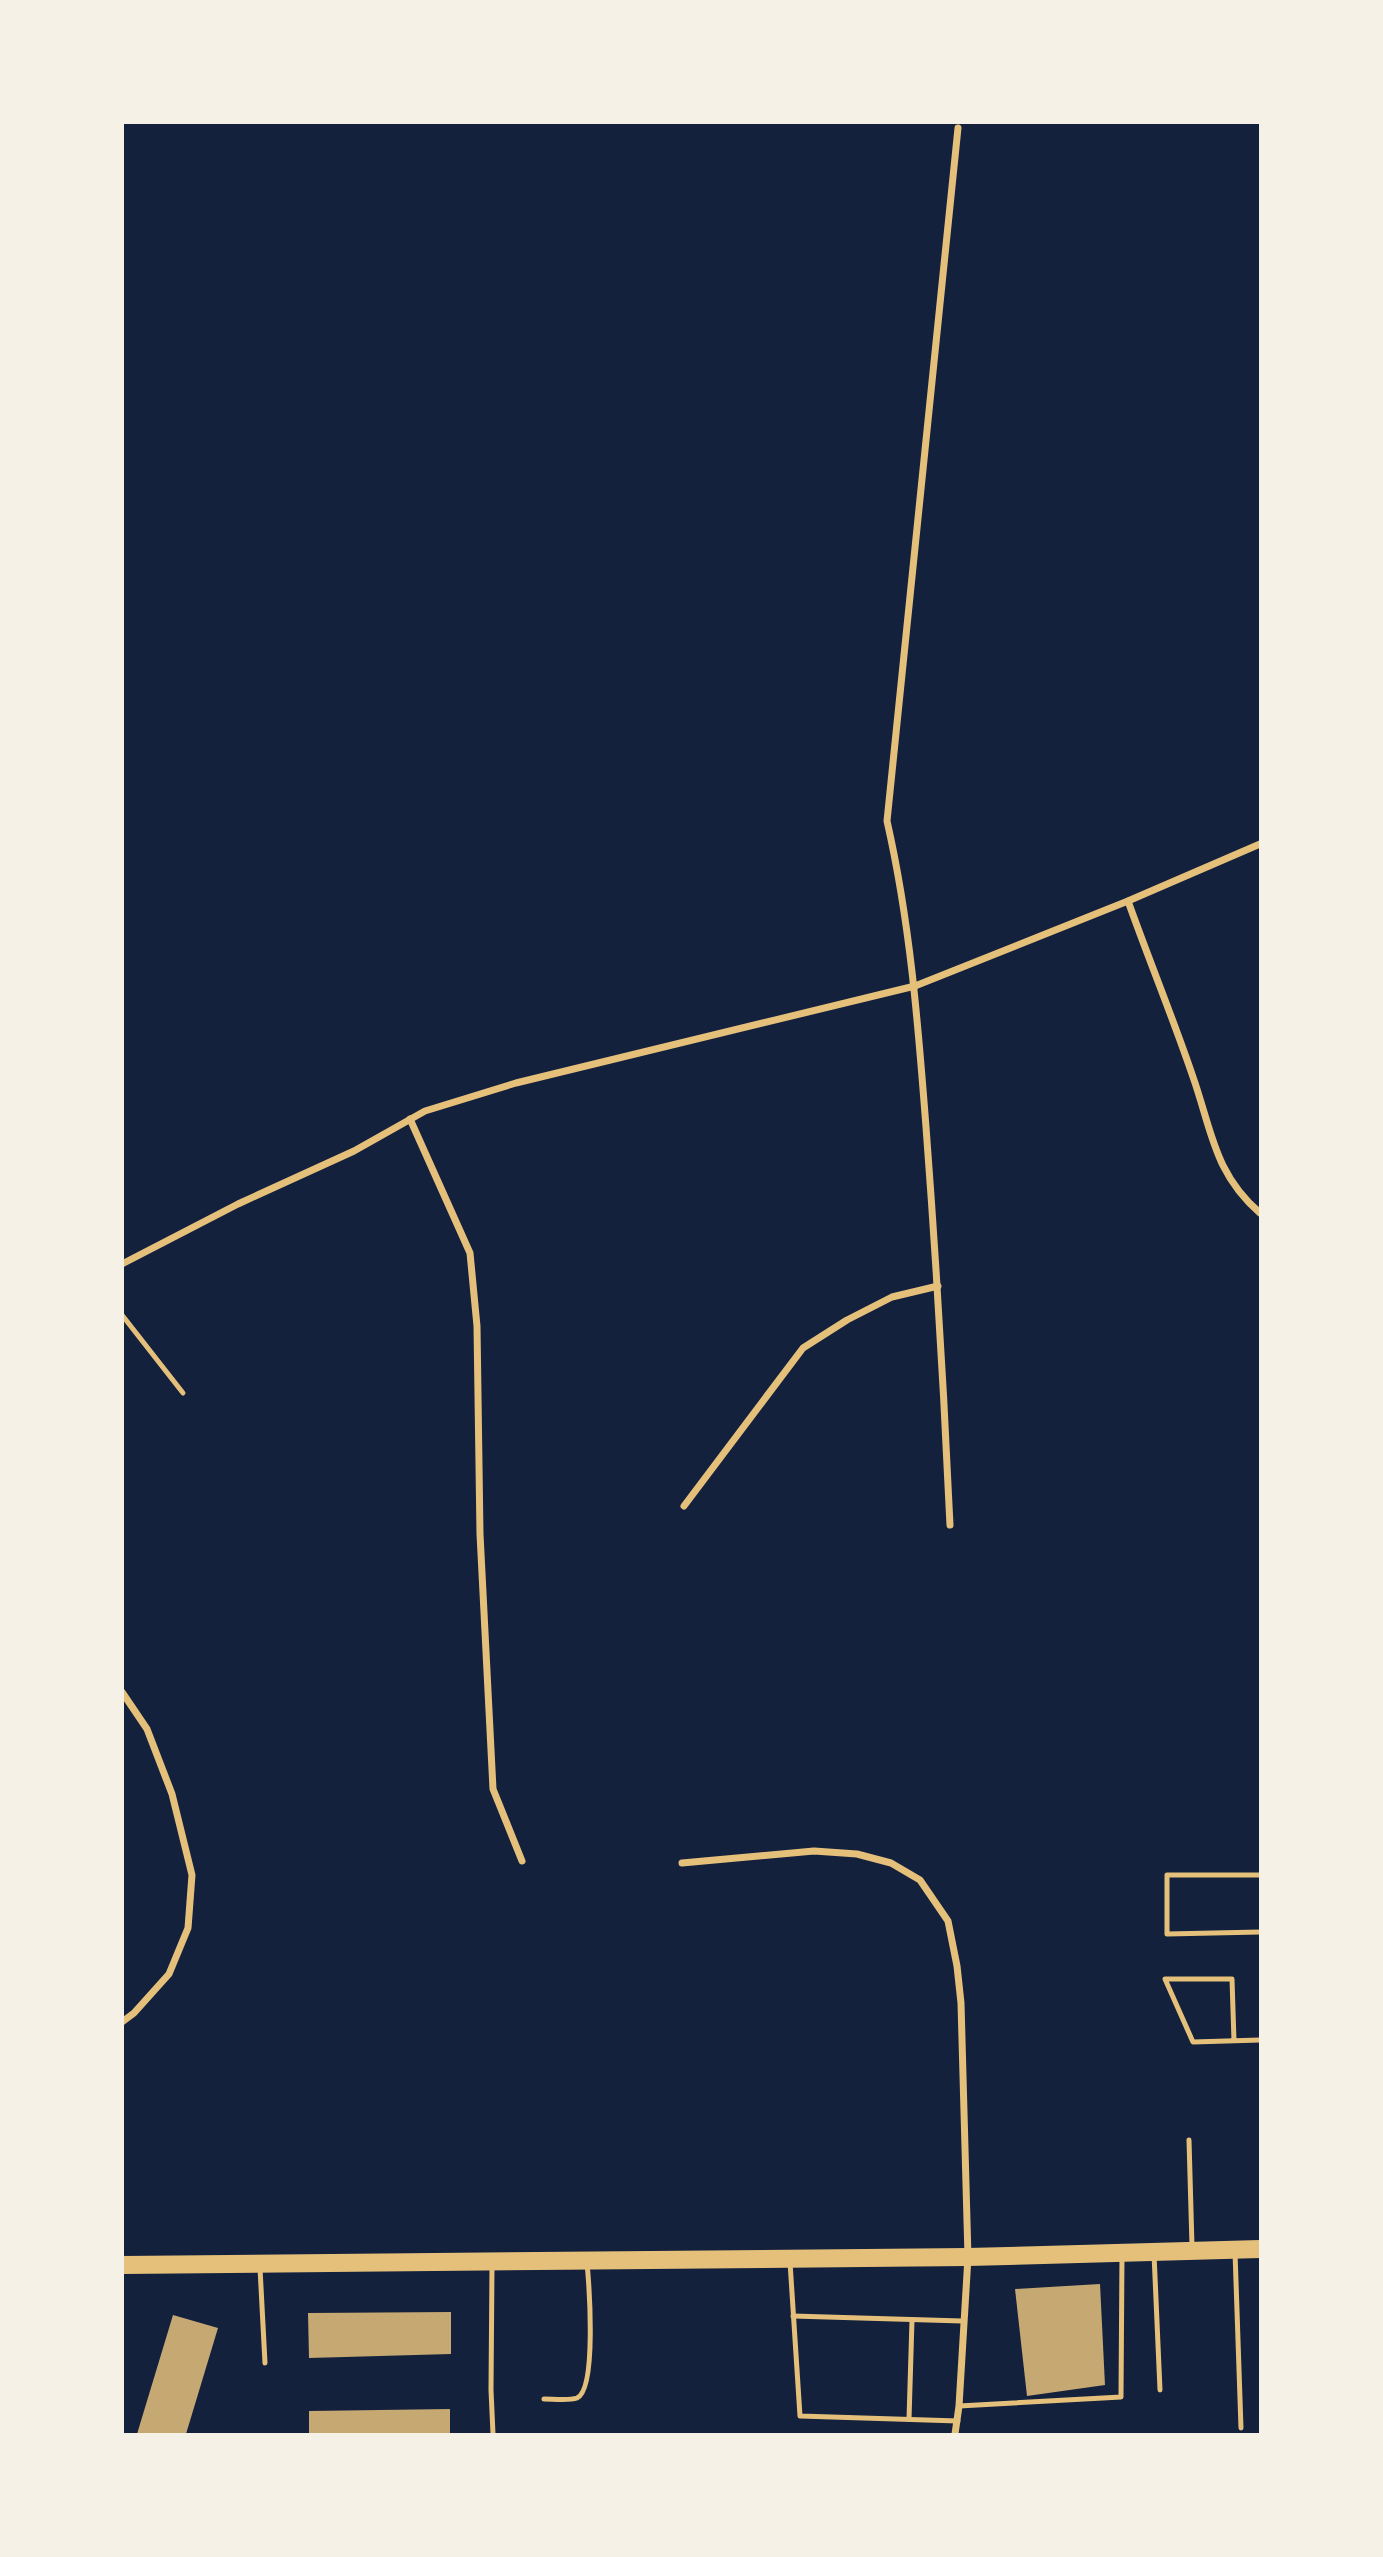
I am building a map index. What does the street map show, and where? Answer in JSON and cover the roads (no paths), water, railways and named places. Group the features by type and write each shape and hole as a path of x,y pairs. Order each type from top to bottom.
{"main road":[{"path":"122,2265 968,2257 1261,2249"}],"street":[{"path":"950,1525 939,1286 915,986 902,885 887,821 958,128"},
{"path":"122,1264 238,1204 354,1151 425,1111 516,1083 915,986 1128,901 1261,844"},
{"path":"1128,901 1194,1079 1215,1152 1243,1198 1261,1213"},
{"path":"410,1119 470,1253 477,1326 480,1534 493,1789 522,1861"},
{"path":"684,1506 803,1348 847,1320 892,1297 939,1286"},
{"path":"122,1692 147,1729 172,1794 192,1875 188,1928 169,1974 134,2013 122,2022"},
{"path":"682,1863 814,1851 857,1854 891,1863 920,1880 948,1921 961,2003 968,2257 955,2434"}],"lane":[{"path":"122,1315 183,1393"},
{"path":"1261,1875 1167,1875 1167,1934 1261,1933"},
{"path":"1234,2040 1232,1979 1165,1979 1193,2042 1261,2040"},
{"path":"1189,2140 1192,2249"},
{"path":"1235,2249 1241,2428"},
{"path":"1154,2250 1160,2390"},
{"path":"959,2406 1121,2397 1122,2251"},
{"path":"790,2259 800,2416 958,2421"},
{"path":"544,2399 577,2398 583,2393 587,2379 590,2315 587,2260"},
{"path":"492,2262 493,2434"},
{"path":"260,2264 265,2363"},
{"path":"793,2316 962,2321"},
{"path":"909,2419 912,2320"}]}
